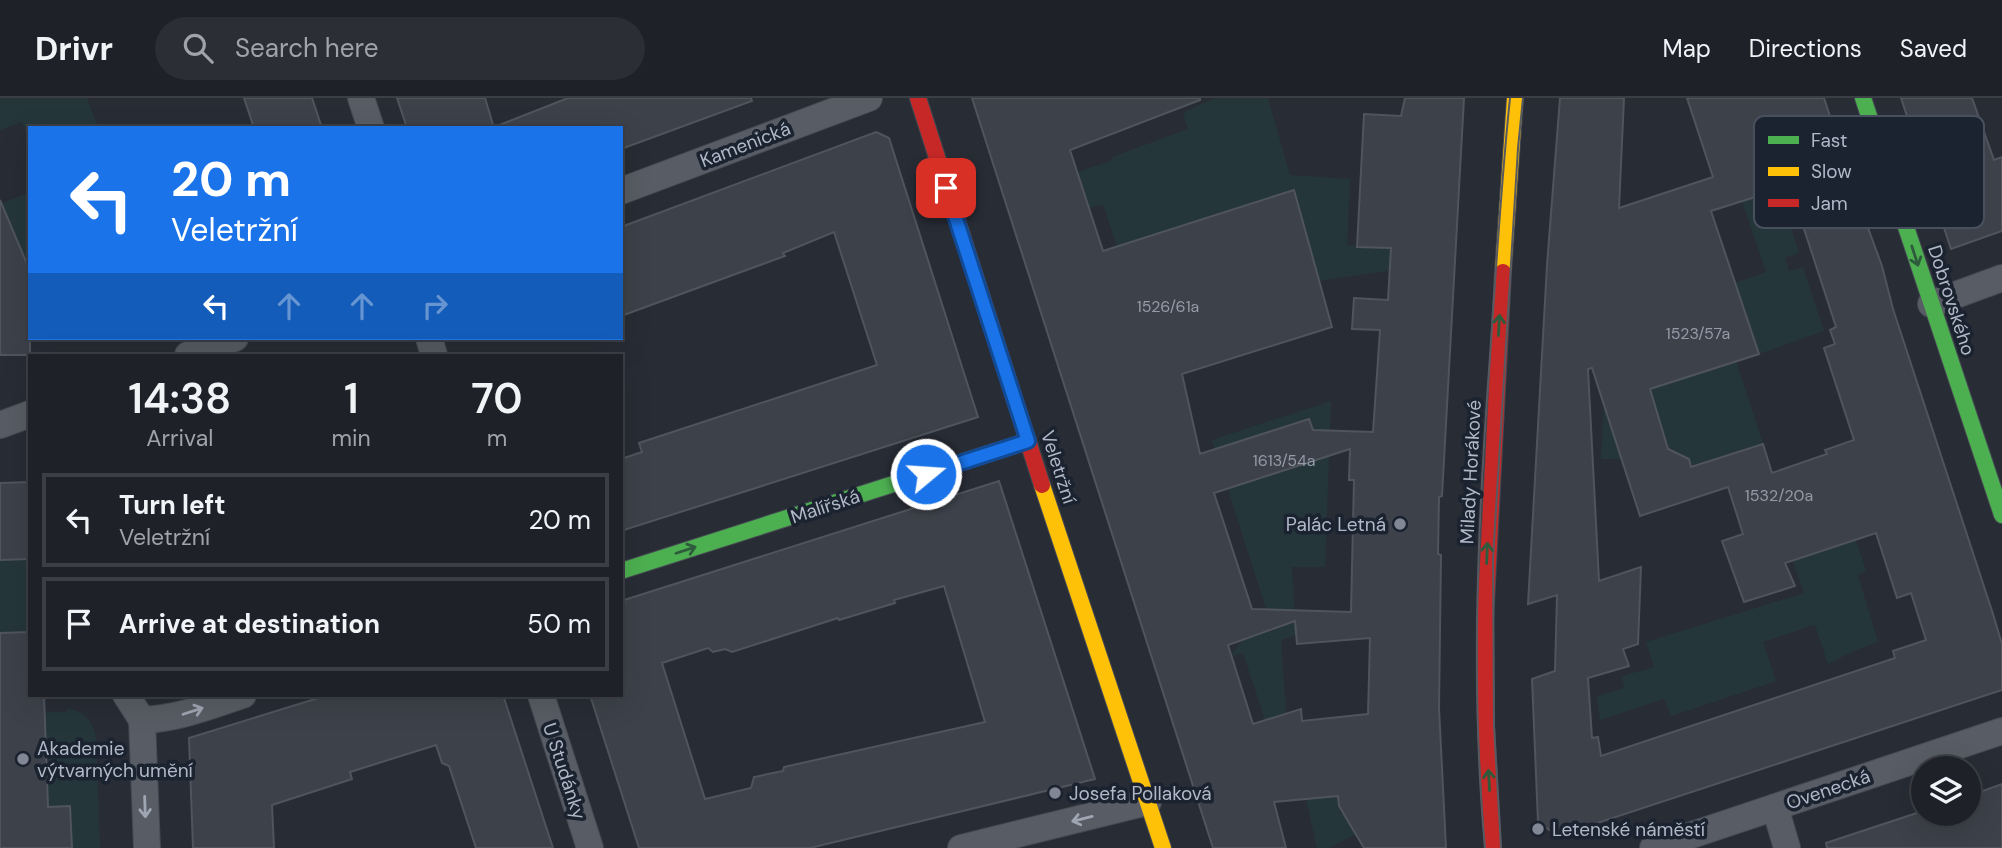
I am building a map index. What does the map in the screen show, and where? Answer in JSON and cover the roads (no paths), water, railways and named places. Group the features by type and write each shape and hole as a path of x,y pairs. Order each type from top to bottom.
{"street":[{"path":"361,98 370,126"},
{"name":"Kamenická","path":"623,190 869,98"},
{"name":"Veletržní","path":"918,98 1163,848"},
{"name":"Milady Horákové","path":"1493,848 1486,726 1485,622 1499,322 1516,98"},
{"name":"Dobrovského","path":"1863,98 1869,116"},
{"name":"Dobrovského","path":"1906,228 2002,515"},
{"path":"1931,304 2002,278"},
{"path":"191,354 229,340"},
{"path":"0,425 28,415"},
{"name":"Malířská","path":"623,570 1028,441"},
{"path":"127,697 142,720 147,848"},
{"path":"142,720 179,716 237,697"},
{"name":"U Studánky","path":"542,697 590,848"},
{"name":"Ovenecká","path":"1654,848 2002,731"},
{"path":"961,848 1149,802"},
{"path":"1775,807 1787,848"}],"tram line":[{"path":"1485,848 1478,725 1479,540 1510,98"},
{"path":"1501,848 1494,726 1493,559 1523,98"}],"place":[{"name":"Palác Letná","path":"1400,524"},
{"name":"Akademie výtvarných umění","path":"23,759"},
{"name":"Josefa Pollaková","path":"1055,793"},
{"name":"Letenské náměstí","path":"1538,829"}]}
